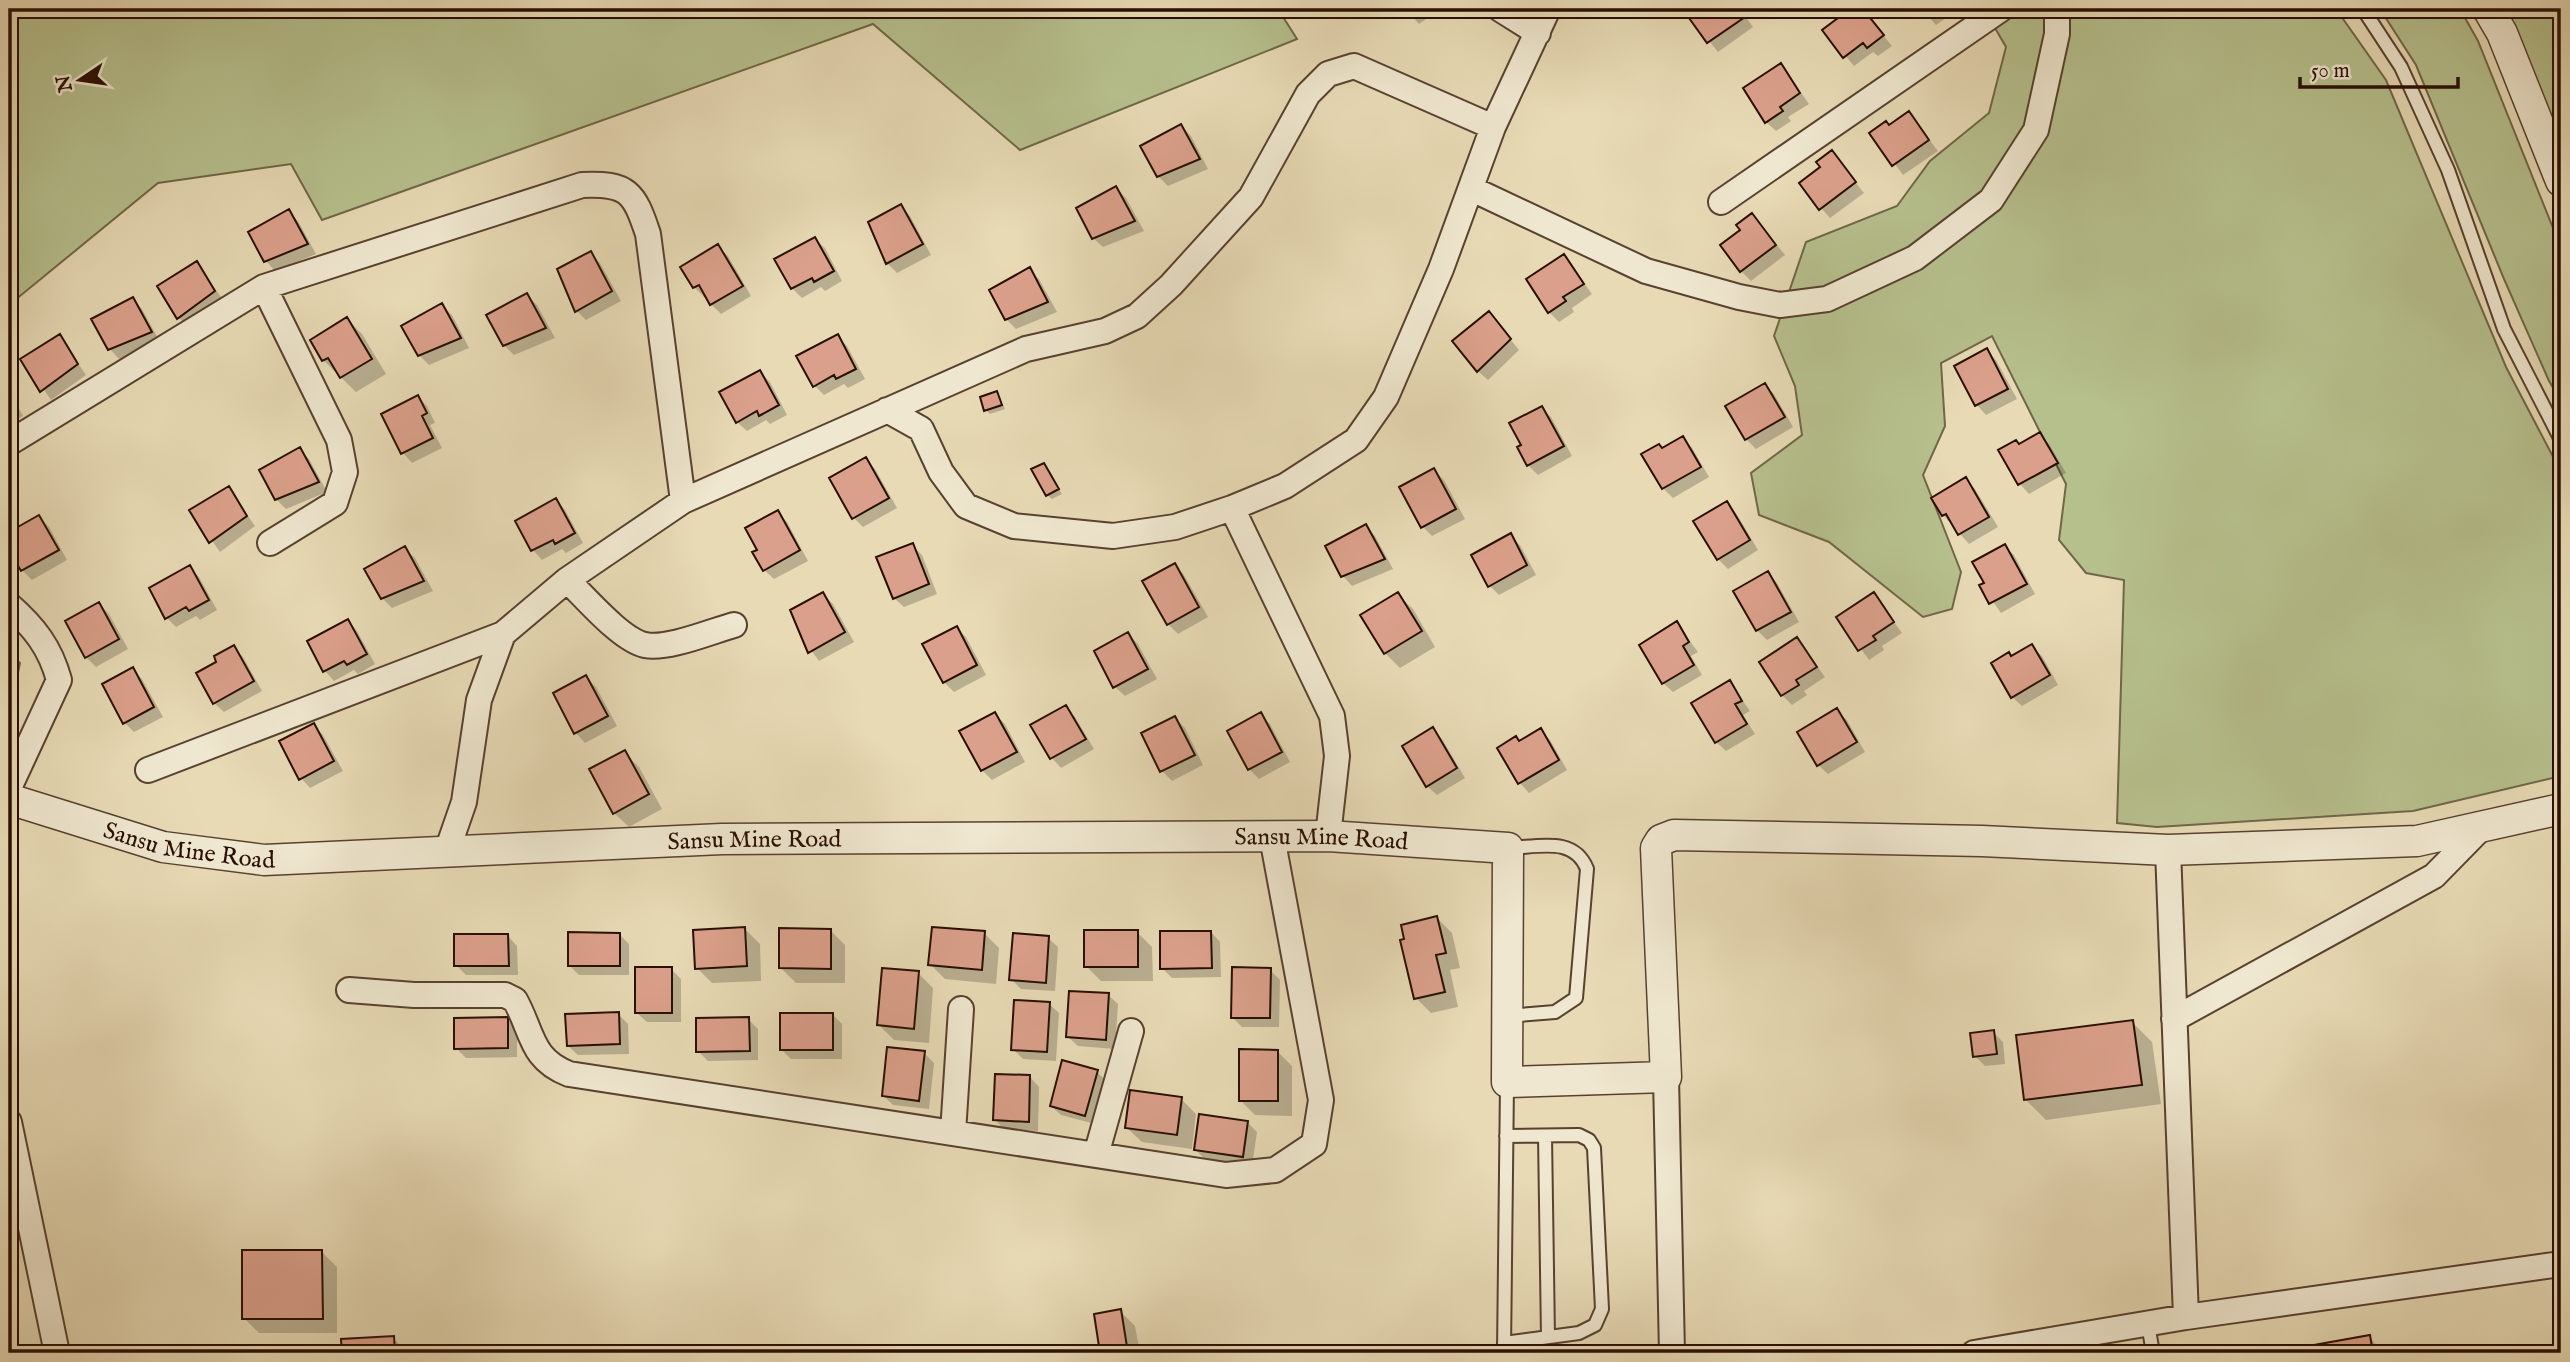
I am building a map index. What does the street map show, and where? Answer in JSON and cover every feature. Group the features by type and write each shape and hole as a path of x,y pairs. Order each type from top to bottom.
{"street":[{"path":"1500,9 1538,33"},
{"path":"887,410 921,429 941,472 966,506 1014,526 1113,536 1175,527 1232,509 1285,486 1356,440 1386,397 1472,189 1493,127 1548,9"},
{"path":"1721,202 2001,9"},
{"path":"1472,189 1646,271 1739,297 1780,304 1827,299 1914,258 1991,201 2036,131 2057,34 2057,9"},
{"path":"2488,9 2502,33 2561,181"},
{"path":"148,770 503,634 566,580 683,501 1026,349 1105,331 1137,316 1171,285 1251,197 1308,94 1328,74 1354,66 1493,127"},
{"path":"9,443 264,287 582,185 612,183 637,202 648,234 683,501"},
{"path":"264,287 339,440 345,472 335,503 270,543"},
{"path":"1232,509 1332,716 1337,756 1328,836"},
{"path":"566,580 621,631 645,645 668,644 734,625"},
{"path":"9,605 34,628 52,656 59,680 9,788"},
{"path":"447,851 464,802 479,700 503,634"},
{"name":"Sansu Mine Road","path":"9,799 163,847 264,860 722,839 1328,836 1508,848"},
{"path":"1672,1353 1666,1077 1656,848 1661,840 1674,835 1688,835 1982,841 2168,849 2417,841 2561,809"},
{"path":"2175,1019 2434,876 2481,828"},
{"path":"349,990 414,995 505,995 515,1000 540,1054 553,1068 569,1074 1226,1175 1275,1170 1314,1144 1321,1100 1272,837"},
{"path":"1508,848 1507,1082 1666,1077"},
{"path":"2168,849 2186,1317"},
{"path":"953,1133 961,1009"},
{"path":"1096,1156 1131,1031"},
{"path":"9,1122 57,1353"},
{"path":"1974,1353 2186,1317 2561,1264"}],"lane":[{"path":"2363,9 2401,67 2448,170 2504,329 2561,440"},
{"path":"1506,1016 1555,1012 1576,998 1587,869 1582,855 1568,846 1508,848"},
{"path":"1506,1136 1579,1135 1589,1140 1594,1148 1602,1309 1595,1325 1579,1333 1504,1348 1506,1136 1507,1082"},
{"path":"1545,1136 1549,1337"},
{"path":"2148,1324 2153,1353"}],"green space":[{"path":"9,9 1278,9 1297,39 1020,150 873,24 322,220 291,164 158,183 9,305"},
{"path":"1984,9 2336,9 2386,80 2506,367 2561,472 2561,776 2413,811 2157,827 2117,823 2124,580 2086,573 2059,540 2066,484 1992,336 1941,363 1945,426 1923,475 1961,572 1952,609 1923,617 1829,542 1759,515 1751,473 1802,435 1795,386 1774,336 1806,242 1897,206 1930,161 1989,113 2006,47"},
{"path":"2380,9 2460,9 2478,41 2561,248 2561,401 2549,381 2504,279 2416,65"},
{"path":"2501,9 2561,9 2561,151"},
{"path":"9,652 20,663 9,716"}],"building":[{"path":"1702,9 1739,9 1745,17 1707,43 1689,18"},
{"path":"1850,9 1863,9 1884,35 1867,48 1863,43 1843,58 1822,30"},
{"path":"1781,63 1800,93 1780,107 1783,111 1765,123 1743,88"},
{"path":"1909,111 1929,140 1892,166 1869,133 1886,121 1889,125"},
{"path":"1181,124 1200,159 1157,177 1140,146"},
{"path":"1832,150 1856,182 1819,210 1799,183 1820,167 1816,162"},
{"path":"1116,186 1135,221 1092,239 1076,208"},
{"path":"901,204 923,244 886,264 868,222"},
{"path":"289,209 308,244 264,262 248,232"},
{"path":"1752,213 1776,245 1740,272 1720,245 1740,230 1736,225"},
{"path":"815,237 834,271 814,282 812,278 791,289 774,259"},
{"path":"718,244 743,286 710,305 699,285 693,288 680,267"},
{"path":"591,251 612,291 575,312 557,269"},
{"path":"1564,254 1584,284 1563,297 1566,301 1548,313 1526,279"},
{"path":"197,261 215,291 177,319 157,286"},
{"path":"1030,267 1048,302 1005,320 989,290"},
{"path":"527,293 546,328 503,346 486,315"},
{"path":"133,297 152,332 108,350 91,319"},
{"path":"442,303 461,338 418,356 401,326"},
{"path":"1489,311 1511,339 1477,372 1452,341"},
{"path":"347,317 372,359 340,378 328,358 322,361 310,340"},
{"path":"60,334 78,364 40,392 20,359"},
{"path":"838,334 856,369 836,379 834,375 813,387 796,356"},
{"path":"1987,348 2008,389 1975,406 1954,366"},
{"path":"760,370 779,405 759,416 757,411 736,423 719,392"},
{"path":"1765,383 1785,417 1745,440 1725,406"},
{"path":"997,391 1002,405 984,411 980,397"},
{"path":"418,395 427,413 422,416 433,438 401,454 381,414"},
{"path":"1542,406 1564,446 1527,466 1517,447 1521,445 1509,423"},
{"path":"2040,432 2058,463 2018,485 1998,450 2016,440 2019,444"},
{"path":"1683,436 1701,467 1662,489 1641,454 1659,444 1662,448"},
{"path":"300,447 319,482 275,500 259,470"},
{"path":"866,457 889,498 852,519 829,478"},
{"path":"1044,463 1059,489 1046,496 1031,469"},
{"path":"1434,468 1456,509 1421,528 1399,487"},
{"path":"1966,477 1989,517 1958,535 1946,514 1942,516 1931,498"},
{"path":"229,486 247,516 209,543 189,510"},
{"path":"556,498 575,533 555,544 553,540 531,551 515,521"},
{"path":"1727,501 1750,540 1717,560 1693,521"},
{"path":"778,510 800,550 763,571 752,552 757,550 745,528"},
{"path":"39,515 59,550 21,571 9,550 9,532"},
{"path":"1366,524 1385,559 1341,577 1325,546"},
{"path":"1511,533 1527,565 1488,587 1471,555"},
{"path":"913,543 929,584 893,599 876,557"},
{"path":"2005,544 2027,584 1989,604 1979,585 1984,583 1972,562"},
{"path":"405,546 424,581 381,599 364,569"},
{"path":"1175,563 1199,607 1167,625 1142,581"},
{"path":"190,565 209,600 189,611 186,607 165,619 149,588"},
{"path":"1768,571 1791,612 1756,631 1733,591"},
{"path":"823,592 845,632 808,653 790,610"},
{"path":"1398,592 1422,631 1384,654 1360,615"},
{"path":"1874,592 1894,622 1873,636 1876,640 1858,651 1836,617"},
{"path":"99,602 119,639 85,658 65,621"},
{"path":"348,619 367,654 347,665 344,661 323,672 307,641"},
{"path":"1677,621 1689,642 1683,646 1694,665 1662,684 1639,645"},
{"path":"957,626 977,665 943,683 922,644"},
{"path":"1128,632 1148,669 1113,688 1094,651"},
{"path":"1797,637 1817,667 1796,680 1799,685 1781,696 1759,662"},
{"path":"2032,644 2050,675 2011,698 1991,663 2009,652 2011,656"},
{"path":"234,645 254,681 213,704 196,673 216,662 214,656"},
{"path":"133,667 154,707 123,724 102,684"},
{"path":"586,675 608,716 574,734 553,693"},
{"path":"1730,680 1742,701 1735,704 1747,724 1715,743 1691,703"},
{"path":"1066,705 1086,739 1050,759 1030,725"},
{"path":"1837,708 1857,742 1817,766 1797,732"},
{"path":"995,712 1017,752 981,771 959,731"},
{"path":"1261,712 1282,752 1248,770 1227,731"},
{"path":"1175,716 1195,755 1160,772 1141,733"},
{"path":"314,723 334,761 299,780 279,741"},
{"path":"1433,727 1457,768 1426,787 1402,746"},
{"path":"1541,728 1559,760 1518,784 1497,748 1516,736 1519,741"},
{"path":"625,750 649,794 613,814 589,769"},
{"path":"1437,916 1446,953 1436,955 1445,992 1414,999 1400,940 1404,939 1401,925"},
{"path":"745,927 747,966 695,969 693,930"},
{"path":"932,927 985,931 982,970 928,965"},
{"path":"779,928 831,929 831,969 779,968"},
{"path":"1084,930 1138,930 1138,967 1084,967"},
{"path":"1160,931 1211,931 1212,968 1160,969"},
{"path":"568,932 620,933 620,966 568,966"},
{"path":"1013,933 1049,936 1046,983 1009,980"},
{"path":"454,934 508,934 509,966 454,966"},
{"path":"635,967 672,967 672,1013 635,1013"},
{"path":"1232,967 1271,968 1270,1018 1231,1018"},
{"path":"882,968 919,971 914,1029 877,1025"},
{"path":"1069,991 1109,993 1106,1040 1066,1037"},
{"path":"1014,1000 1050,1002 1047,1052 1011,1050"},
{"path":"619,1012 620,1044 567,1046 565,1014"},
{"path":"780,1013 833,1013 833,1050 780,1050"},
{"path":"508,1017 508,1048 454,1049 454,1018"},
{"path":"749,1017 750,1051 696,1052 696,1018"},
{"path":"2133,1020 2142,1085 2024,1100 2016,1035"},
{"path":"1994,1030 1997,1054 1973,1057 1970,1033"},
{"path":"887,1047 925,1051 919,1101 882,1096"},
{"path":"1239,1049 1278,1050 1278,1101 1239,1101"},
{"path":"1062,1060 1098,1070 1085,1116 1050,1106"},
{"path":"995,1074 1030,1075 1029,1122 993,1120"},
{"path":"1130,1090 1182,1097 1177,1135 1125,1128"},
{"path":"1199,1114 1248,1121 1243,1157 1194,1150"},
{"path":"242,1250 322,1250 323,1319 242,1319"},
{"path":"1121,1309 1128,1353 1100,1353 1094,1314"},
{"path":"2370,1335 2373,1353 2287,1353 2286,1350"},
{"path":"394,1336 395,1353 342,1353 341,1339"}]}
